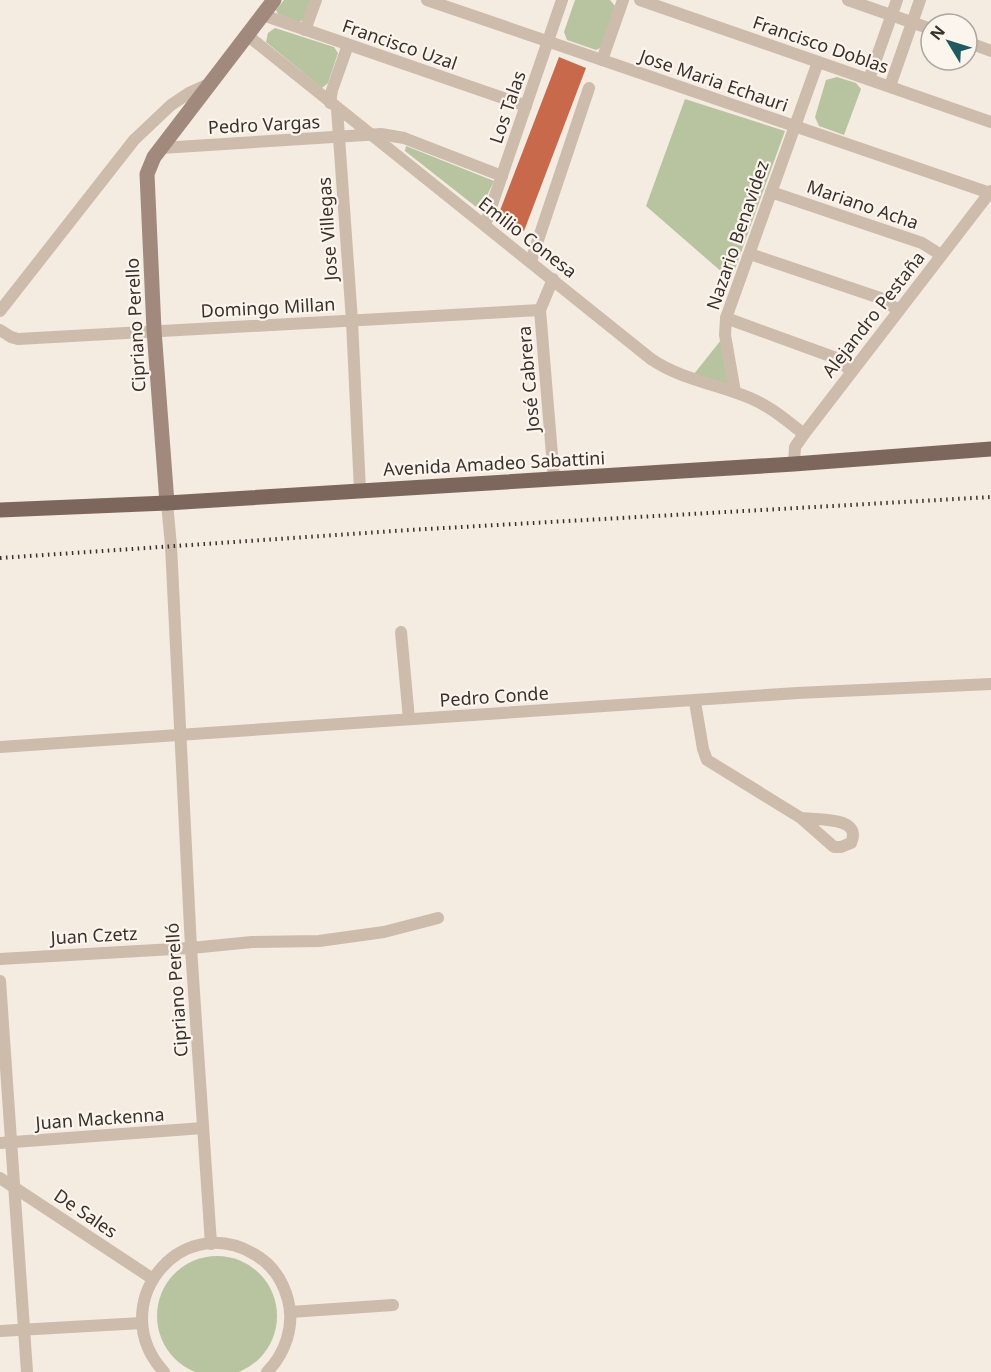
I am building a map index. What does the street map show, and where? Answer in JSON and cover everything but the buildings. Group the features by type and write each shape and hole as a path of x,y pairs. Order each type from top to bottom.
{"main road":[{"name":"Cipriano Perello","path":"167,503 154,330 147,174 154,157 274,0"},
{"name":"Avenida Amadeo Sabattini","path":"0,510 167,503 794,465 991,449"}],"street":[{"path":"305,30 315,0"},
{"name":"Jose Maria Echauri","path":"427,0 990,192"},
{"name":"Los Talas","path":"485,225 562,0"},
{"path":"602,60 623,0"},
{"path":"848,0 919,25"},
{"path":"869,79 897,0"},
{"path":"890,86 920,0"},
{"name":"Francisco Doblas","path":"644,1 991,122"},
{"name":"Francisco Uzal","path":"263,15 526,106"},
{"name":"Emilio Conesa","path":"247,35 368,134 666,369 685,378 735,392 772,409 804,434"},
{"name":"Jose Villegas","path":"348,45 332,90 338,138 352,321 360,491"},
{"name":"Nazario Benavidez","path":"735,392 725,335 726,318 818,62"},
{"path":"0,311 134,140 171,105 189,93 211,83"},
{"path":"531,261 589,88"},
{"name":"Pedro Vargas","path":"161,148 338,138 368,134 404,138 502,176"},
{"name":"Mariano Acha","path":"771,192 922,243 940,255"},
{"name":"Alejandro Pestaña","path":"794,465 795,447 804,434 990,192"},
{"path":"750,254 880,298 898,310"},
{"name":"José Cabrera","path":"553,279 540,310 554,479"},
{"name":"Domingo Millan","path":"0,330 18,339 540,310"},
{"path":"726,318 836,358 851,371"},
{"name":"Cipriano Perelló","path":"167,503 191,948 211,1244"},
{"path":"401,632 409,719"},
{"name":"Pedro Conde","path":"0,747 180,733 695,702 797,693 991,684"},
{"path":"695,702 707,760 801,818"},
{"name":"Juan Czetz","path":"0,958 191,948 252,942 331,940 384,932 438,918"},
{"path":"0,981 6,1143 14,1187 27,1372"},
{"name":"Juan Mackenna","path":"6,1143 203,1128"},
{"name":"De Sales","path":"0,1178 153,1279"},
{"path":"163,1372 147,1346 142,1323 145,1296 153,1279 161,1268 178,1255 197,1246 229,1244 262,1259 275,1271 284,1287 291,1322 280,1356 267,1372"},
{"path":"290,1312 393,1305"},
{"path":"0,1331 142,1323"}],"green space":[{"path":"284,0 311,0 303,20 299,22 278,14 276,10"},
{"path":"575,0 610,0 615,6 602,47 596,50 567,40 564,32"},
{"path":"275,28 334,47 338,53 328,83 322,88 266,42 268,33"},
{"path":"837,77 856,83 861,89 844,135 819,126 815,117 826,80"},
{"path":"685,99 785,131 731,280 646,206"},
{"path":"406,146 494,181 480,210 405,151"},
{"path":"725,335 735,392 690,379"},
{"path":"217,1256 240,1260 260,1273 273,1293 277,1316 273,1339 260,1359 240,1372 217,1376 194,1372 174,1359 161,1339 157,1316 161,1293 174,1273 194,1260"}],"railway":[{"path":"0,558 409,530 991,497"}]}
